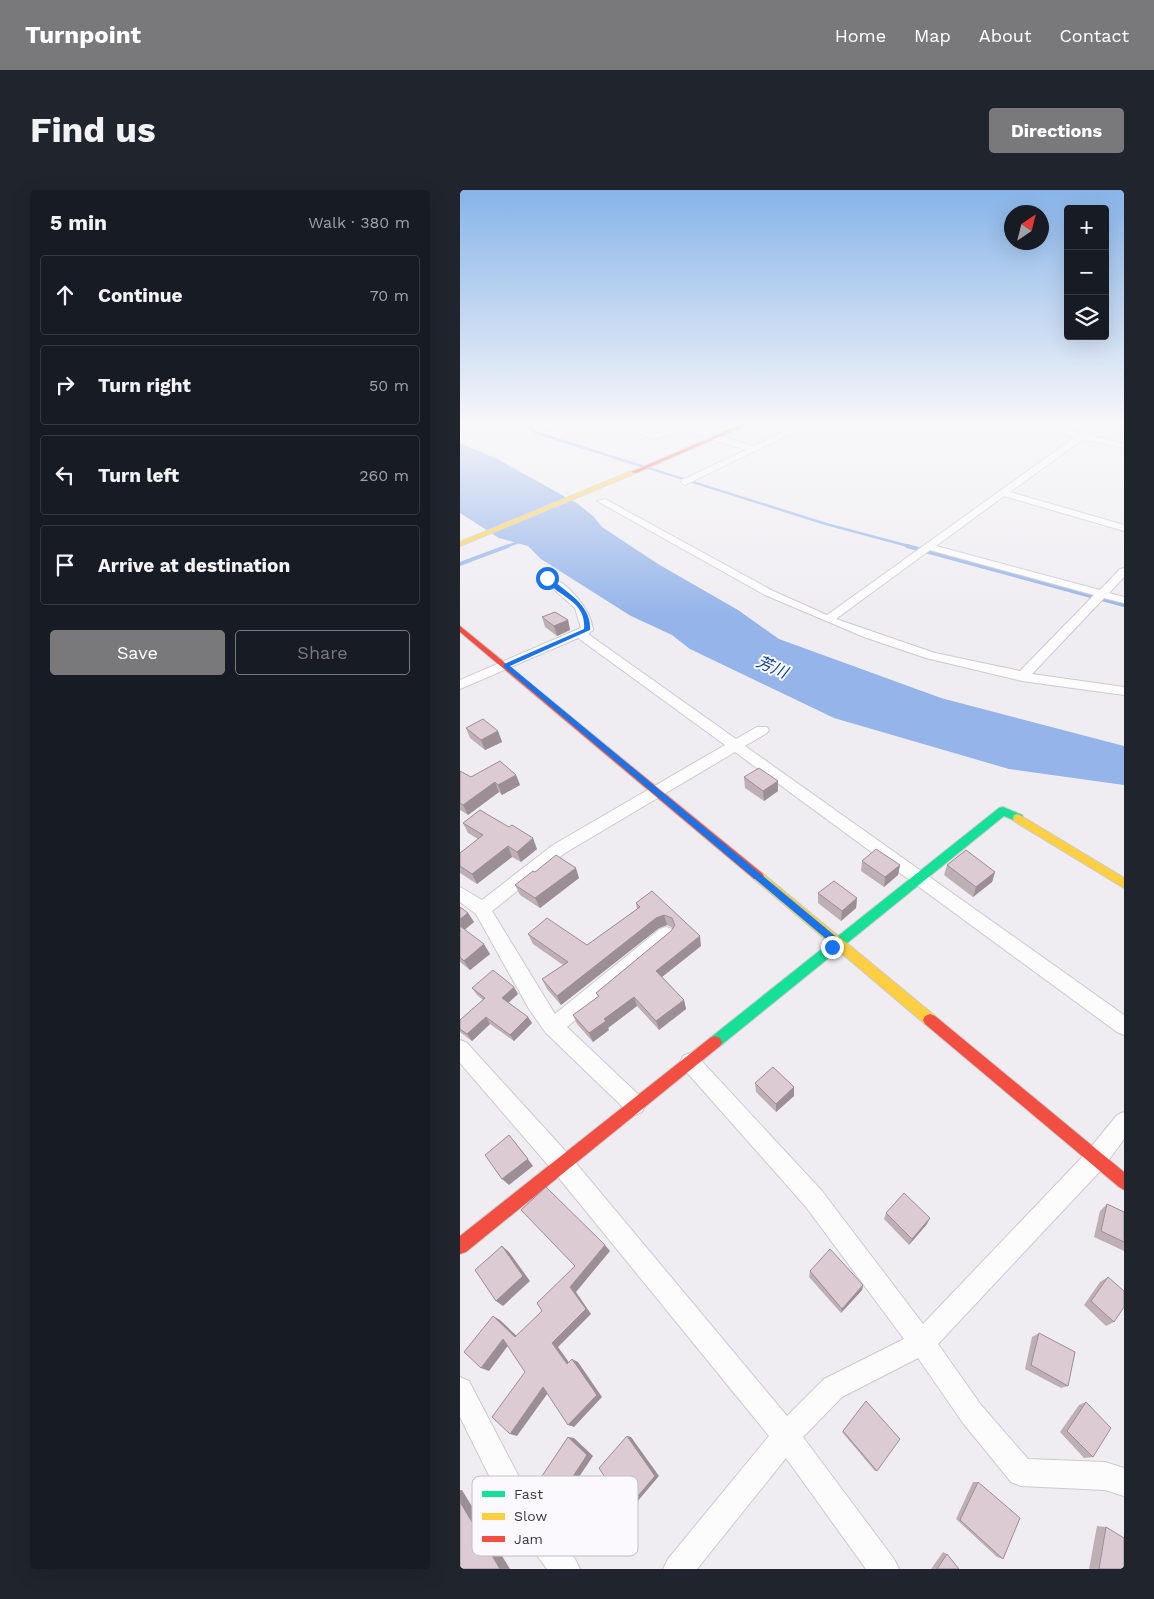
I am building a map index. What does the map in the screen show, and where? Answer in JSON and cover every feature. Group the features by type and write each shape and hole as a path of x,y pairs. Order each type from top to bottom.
{"main road":[{"path":"460,544 604,486"},
{"path":"462,631 656,791 1095,1160 1124,1182"},
{"path":"460,1246 1003,811 1011,813 1124,884"}],"street":[{"path":"829,619 1012,486"},
{"path":"1003,493 1124,528"},
{"path":"602,501 769,593 779,595 809,612 886,641 947,660 1022,677 1124,691"},
{"path":"926,549 1100,597 1124,600"},
{"path":"1022,677 1124,571"},
{"path":"460,685 587,630 588,621 582,607 547,578"},
{"path":"579,633 1124,1026"},
{"path":"482,909 559,849 762,730"},
{"path":"461,896 482,909 536,1003 553,1027 635,1105"},
{"path":"553,1027 666,934"},
{"path":"460,1050 562,1164 786,1436 884,1569"},
{"path":"690,1062 814,1199 922,1343 972,1414 1021,1472 1105,1476 1124,1482"},
{"path":"678,1569 786,1436 832,1388 922,1343 1095,1160 1124,1122"},
{"path":"460,1390 504,1476"},
{"path":"555,1556 565,1569"}],"water":[{"name":"芳川","path":"460,486 546,486 578,504 593,516 602,527 658,564 738,610 779,639 941,698 1124,746 1124,785 1009,769 834,718 690,649 672,635 631,616 585,587 541,559 528,546 499,538 460,513"}],"building":[{"path":"555,612 568,620 554,626 542,617"},
{"path":"483,719 498,731 481,740 466,728"},
{"path":"500,761 516,775 498,785 495,782 463,805 460,803 460,771 471,777"},
{"path":"759,768 778,781 763,791 744,777"},
{"path":"480,810 509,827 512,825 533,838 517,852 508,846 472,874 460,866 460,853 483,835 463,823"},
{"path":"876,849 900,865 885,877 862,861"},
{"path":"966,850 995,872 976,887 947,865"},
{"path":"556,855 576,868 535,898 515,885 533,871 535,872"},
{"path":"834,881 857,898 842,911 818,893"},
{"path":"652,891 700,936 656,971 684,1000 656,1021 634,997 604,1019 606,1021 589,1033 573,1015 599,996 596,993 671,931 675,925 672,918 664,915 656,918 557,996 542,979 568,962 528,934 547,918 587,945 640,907 636,903"},
{"path":"460,907 468,913 460,919"},
{"path":"460,926 484,944 464,961 460,957"},
{"path":"493,970 514,987 502,998 528,1017 510,1035 486,1017 467,1034 460,1029 460,1020 485,998 472,988"},
{"path":"773,1067 794,1087 776,1104 755,1083"},
{"path":"509,1135 528,1159 502,1179 485,1155"},
{"path":"546,1187 605,1245 570,1287 586,1309 552,1343 567,1364 572,1359 597,1395 568,1425 543,1387 510,1434 492,1417 525,1372 503,1339 481,1368 464,1352 493,1316 515,1337 542,1311 537,1303 575,1266 521,1210"},
{"path":"904,1193 930,1218 912,1239 886,1213"},
{"path":"1107,1204 1124,1212 1124,1242 1101,1231"},
{"path":"502,1246 523,1276 496,1301 475,1270"},
{"path":"830,1249 863,1285 842,1309 810,1271"},
{"path":"1108,1277 1124,1291 1124,1307 1114,1322 1091,1301"},
{"path":"1039,1333 1075,1352 1068,1386 1031,1365"},
{"path":"866,1401 900,1439 877,1471 843,1431"},
{"path":"1086,1402 1111,1428 1093,1457 1067,1431"},
{"path":"627,1436 655,1476 638,1496 638,1476 604,1476 599,1468"},
{"path":"568,1437 587,1455 573,1476 542,1476"},
{"path":"978,1482 1020,1518 1003,1559 960,1520"},
{"path":"460,1502 472,1522 472,1556 492,1556 500,1569 460,1569"},
{"path":"1106,1527 1124,1538 1124,1569 1099,1569"},
{"path":"947,1554 959,1569 937,1569"}],"waterway":[{"path":"707,486 826,524 912,547"},
{"path":"505,547 522,541"},
{"path":"460,564 508,546"},
{"path":"907,546 1124,605"}],"traffic: fast":[{"path":"715,1042 1003,811 1018,818"}],"traffic: slow":[{"path":"460,544 599,486"},
{"path":"1018,818 1124,884"},
{"path":"758,876 930,1020"}],"traffic: jam":[{"path":"460,628 758,876"},
{"path":"930,1020 1124,1182"},
{"path":"460,1246 715,1042"}],"route":[{"path":"547,578 582,607 588,621 587,630 506,666 837,943 832,947"}]}
